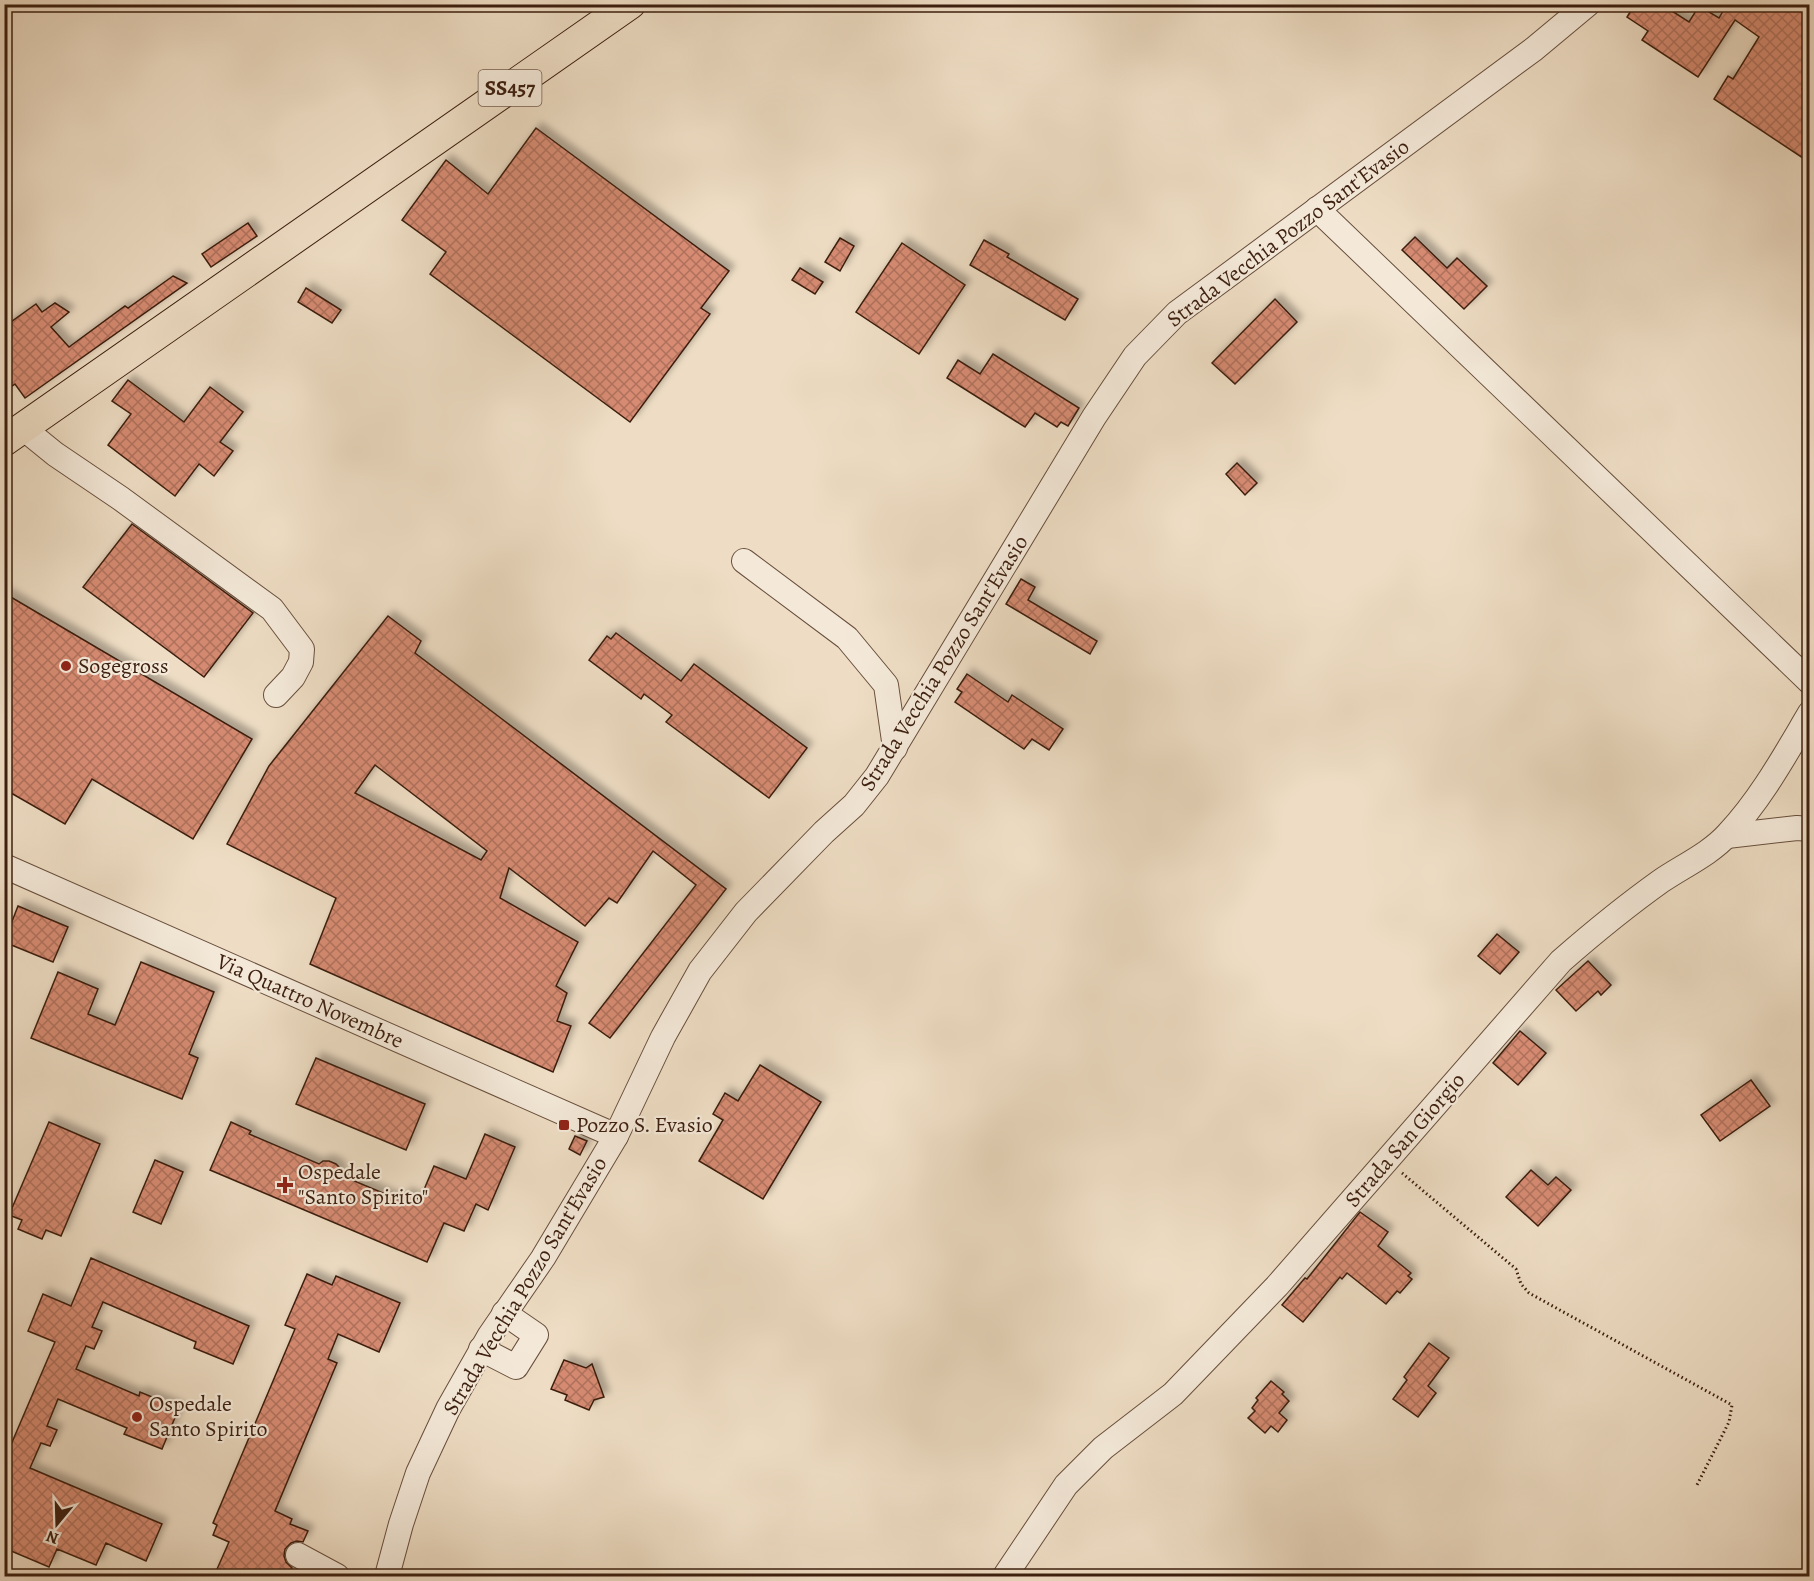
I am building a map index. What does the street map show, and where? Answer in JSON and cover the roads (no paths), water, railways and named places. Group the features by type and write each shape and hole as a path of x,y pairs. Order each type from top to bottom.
{"main road":[{"name":"SS457","path":"14,434 630,4"}],"street":[{"name":"Strada Vecchia Pozzo Sant'Evasio","path":"387,1576 418,1473 448,1409 481,1349 543,1258 616,1136 663,1037 700,971 746,912 824,832 854,805 877,776 1094,417 1135,356 1177,313 1534,50 1588,4"},
{"path":"1317,209 1809,682"},
{"path":"14,434 55,454 120,498 272,609 302,649 301,662 293,677 276,695"},
{"path":"744,561 847,638 886,685 896,747"},
{"name":"Strada San Giorgio","path":"1005,1576 1066,1485 1103,1448 1173,1394 1277,1286 1561,961 1607,920 1727,836 1753,803 1806,719"},
{"path":"1727,836 1797,828 1809,829"},
{"name":"Via Quattro Novembre","path":"4,866 616,1136"},
{"path":"481,1349 516,1368 536,1335 504,1313"},
{"path":"298,1555 337,1576"}],"place":[{"name":"Sogegross","path":"66,666"},
{"name":"Pozzo S. Evasio","path":"564,1125"},
{"name":"Ospedale \"Santo Spirito\"","path":"285,1185"},
{"name":"Ospedale Santo Spirito","path":"137,1417"}]}
